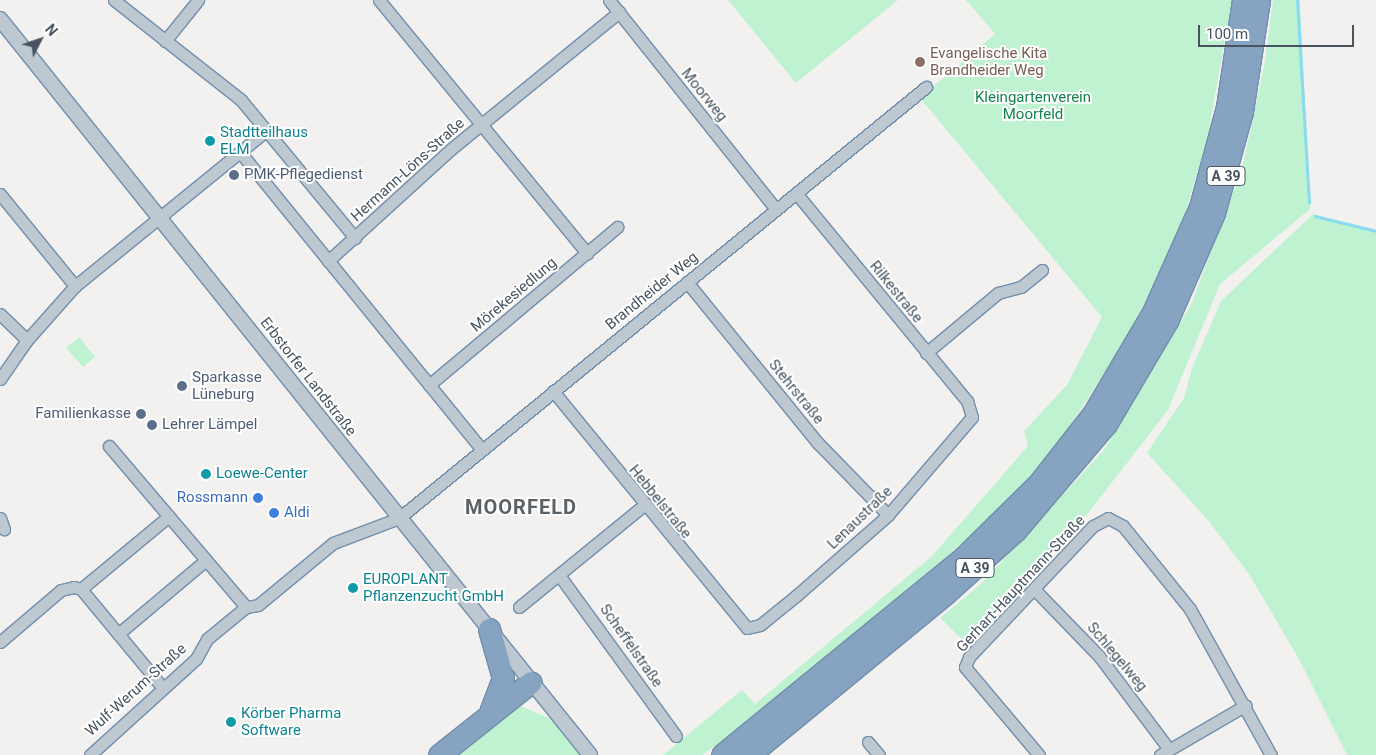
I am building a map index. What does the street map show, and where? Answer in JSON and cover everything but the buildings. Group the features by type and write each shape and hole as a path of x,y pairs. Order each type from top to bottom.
{"highway":[{"name":"A 39","path":"722,755 964,557 1039,483 1093,414 1153,312 1200,207 1227,107 1243,0"},
{"name":"A 39","path":"749,755 1002,543 1051,494 1106,424 1167,321 1214,213 1242,111 1259,0"},
{"path":"488,714 503,678 489,629"},
{"path":"439,755 488,714 531,682"}],"street":[{"name":"Hermann-Löns-Straße","path":"114,0 241,100 355,238"},
{"path":"166,41 198,0"},
{"path":"379,0 587,253"},
{"name":"Moorweg","path":"609,0 776,209"},
{"name":"Hermann-Löns-Straße","path":"328,261 481,124 619,12"},
{"name":"Erbstorfer Landstraße","path":"0,19 590,755"},
{"name":"Brandheider Weg","path":"399,518 926,87"},
{"path":"0,380 27,340 75,286 267,130"},
{"path":"240,152 482,450"},
{"name":"Rilkestraße","path":"796,193 972,410"},
{"path":"0,194 75,286"},
{"name":"Mörekesiedlung","path":"429,385 617,228"},
{"path":"926,353 998,293 1021,287 1042,270"},
{"name":"Stehrstraße","path":"687,282 818,443 888,515"},
{"path":"0,314 27,340"},
{"name":"Hebbelstraße","path":"553,391 644,505 747,628"},
{"name":"Lenaustraße","path":"747,628 760,625 888,515 967,426 972,410"},
{"path":"109,446 246,607"},
{"path":"518,607 644,505"},
{"path":"0,642 61,590 81,589 169,516"},
{"name":"Wulf-Werum-Straße","path":"90,755 162,687 196,659 207,639 246,607 258,605 333,543 399,518"},
{"name":"Gerhart-Hauptmann-Straße","path":"1039,755 965,667 969,657 1036,591 1093,526 1108,518 1123,526 1190,609 1246,705 1271,755"},
{"path":"118,634 206,560"},
{"name":"Scheffelstraße","path":"559,575 676,736"},
{"path":"81,589 162,687"},
{"name":"Schlegelweg","path":"1036,591 1099,656 1164,752"},
{"path":"1164,752 1246,705"},
{"path":"868,742 879,755"}],"green space":[{"path":"728,0 898,0 796,83"},
{"name":"Kleingartenverein Moorfeld","path":"966,0 1232,0 1207,140 1178,237 1124,343 1054,450 1006,506 765,710 702,755 663,755 742,690 755,704 932,556 1028,446 1024,431 1067,385 1102,317 920,98 995,34"},
{"path":"1273,0 1300,0 1310,209 1220,284 1168,410 1089,512 968,645 940,618 980,585 1104,450 1191,305 1242,169 1265,62"},
{"path":"1313,214 1376,233 1376,755 1347,755 1300,661 1249,574 1207,519 1147,453 1184,398 1192,368 1221,301"},
{"path":"79,337 95,357 83,367 66,348"},
{"path":"516,704 551,719 580,755 450,755"}],"waterway":[{"path":"1297,0 1309,203"},
{"path":"1315,216 1376,231"}],"place":[{"name":"Evangelische Kita Brandheider Weg","path":"920,62"},
{"name":"Stadtteilhaus ELM","path":"210,141"},
{"name":"PMK-Pflegedienst","path":"234,175"},
{"name":"Sparkasse Lüneburg","path":"182,386"},
{"name":"Familienkasse","path":"141,414"},
{"name":"Lehrer Lämpel","path":"152,425"},
{"name":"Loewe-Center","path":"206,474"},
{"name":"Rossmann","path":"258,498"},
{"name":"Aldi","path":"274,513"},
{"name":"EUROPLANT Pflanzenzucht GmbH","path":"353,588"},
{"name":"Körber Pharma Software","path":"231,722"}],"district":[{"name":"MOORFELD","path":"521,507"}]}
